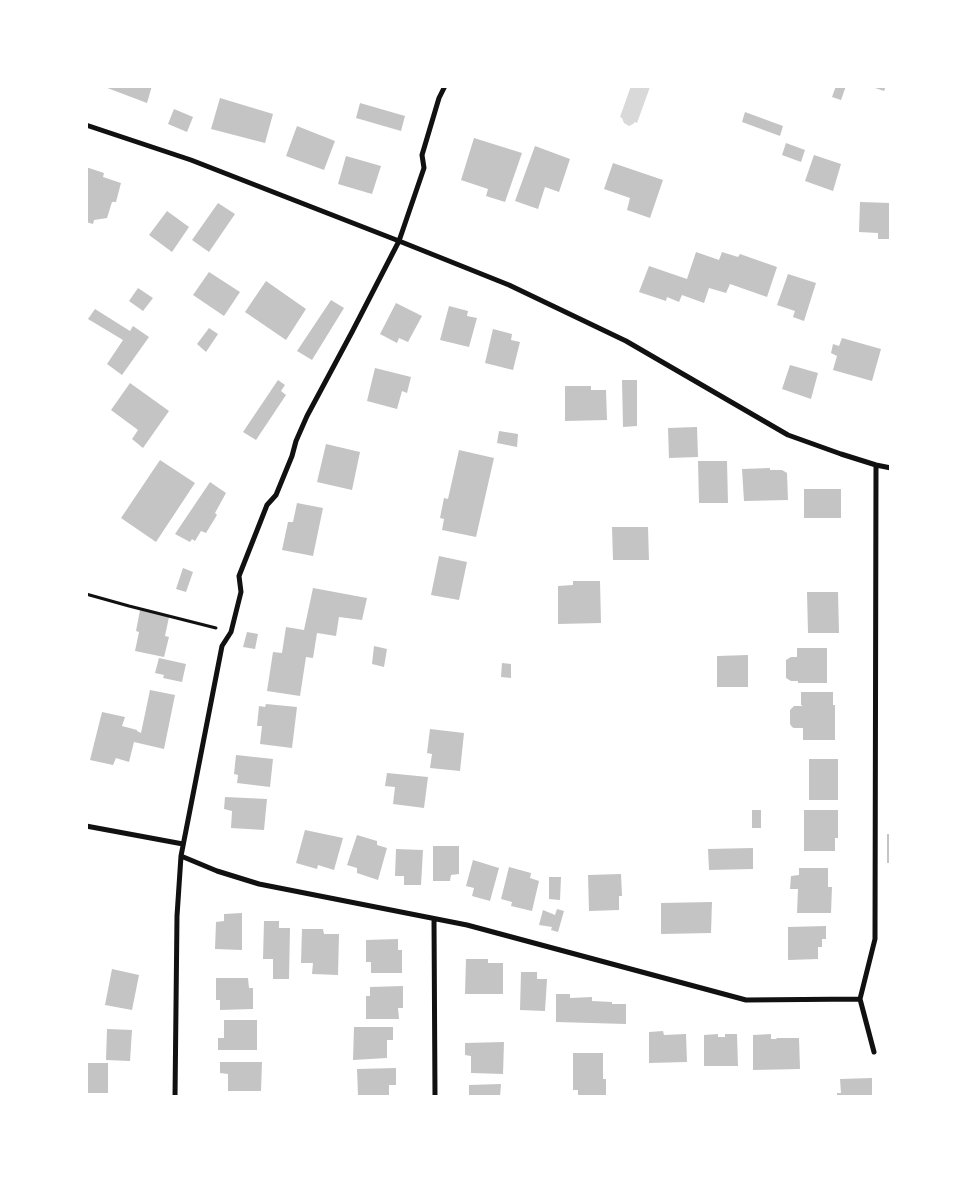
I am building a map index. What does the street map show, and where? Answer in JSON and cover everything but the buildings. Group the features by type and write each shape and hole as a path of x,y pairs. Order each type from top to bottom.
{"street":[{"path":"175,1097 177,916 181,856 222,646 231,632 240,592 239,576 267,505 276,495 307,416 399,241 424,168 422,155 439,98 445,86"},
{"path":"86,125 191,160 509,286 626,341 788,435 841,454 891,468"},
{"path":"874,1052 860,999 875,939 876,465"},
{"path":"86,826 183,844"},
{"path":"181,856 217,871 259,884 467,925 746,1000 860,999"},
{"path":"434,919 435,1097"}],"path":[{"path":"86,594 231,632"}],"shaded area":[{"path":"631,86 650,87 637,123 635,122 629,126 620,117"}]}
